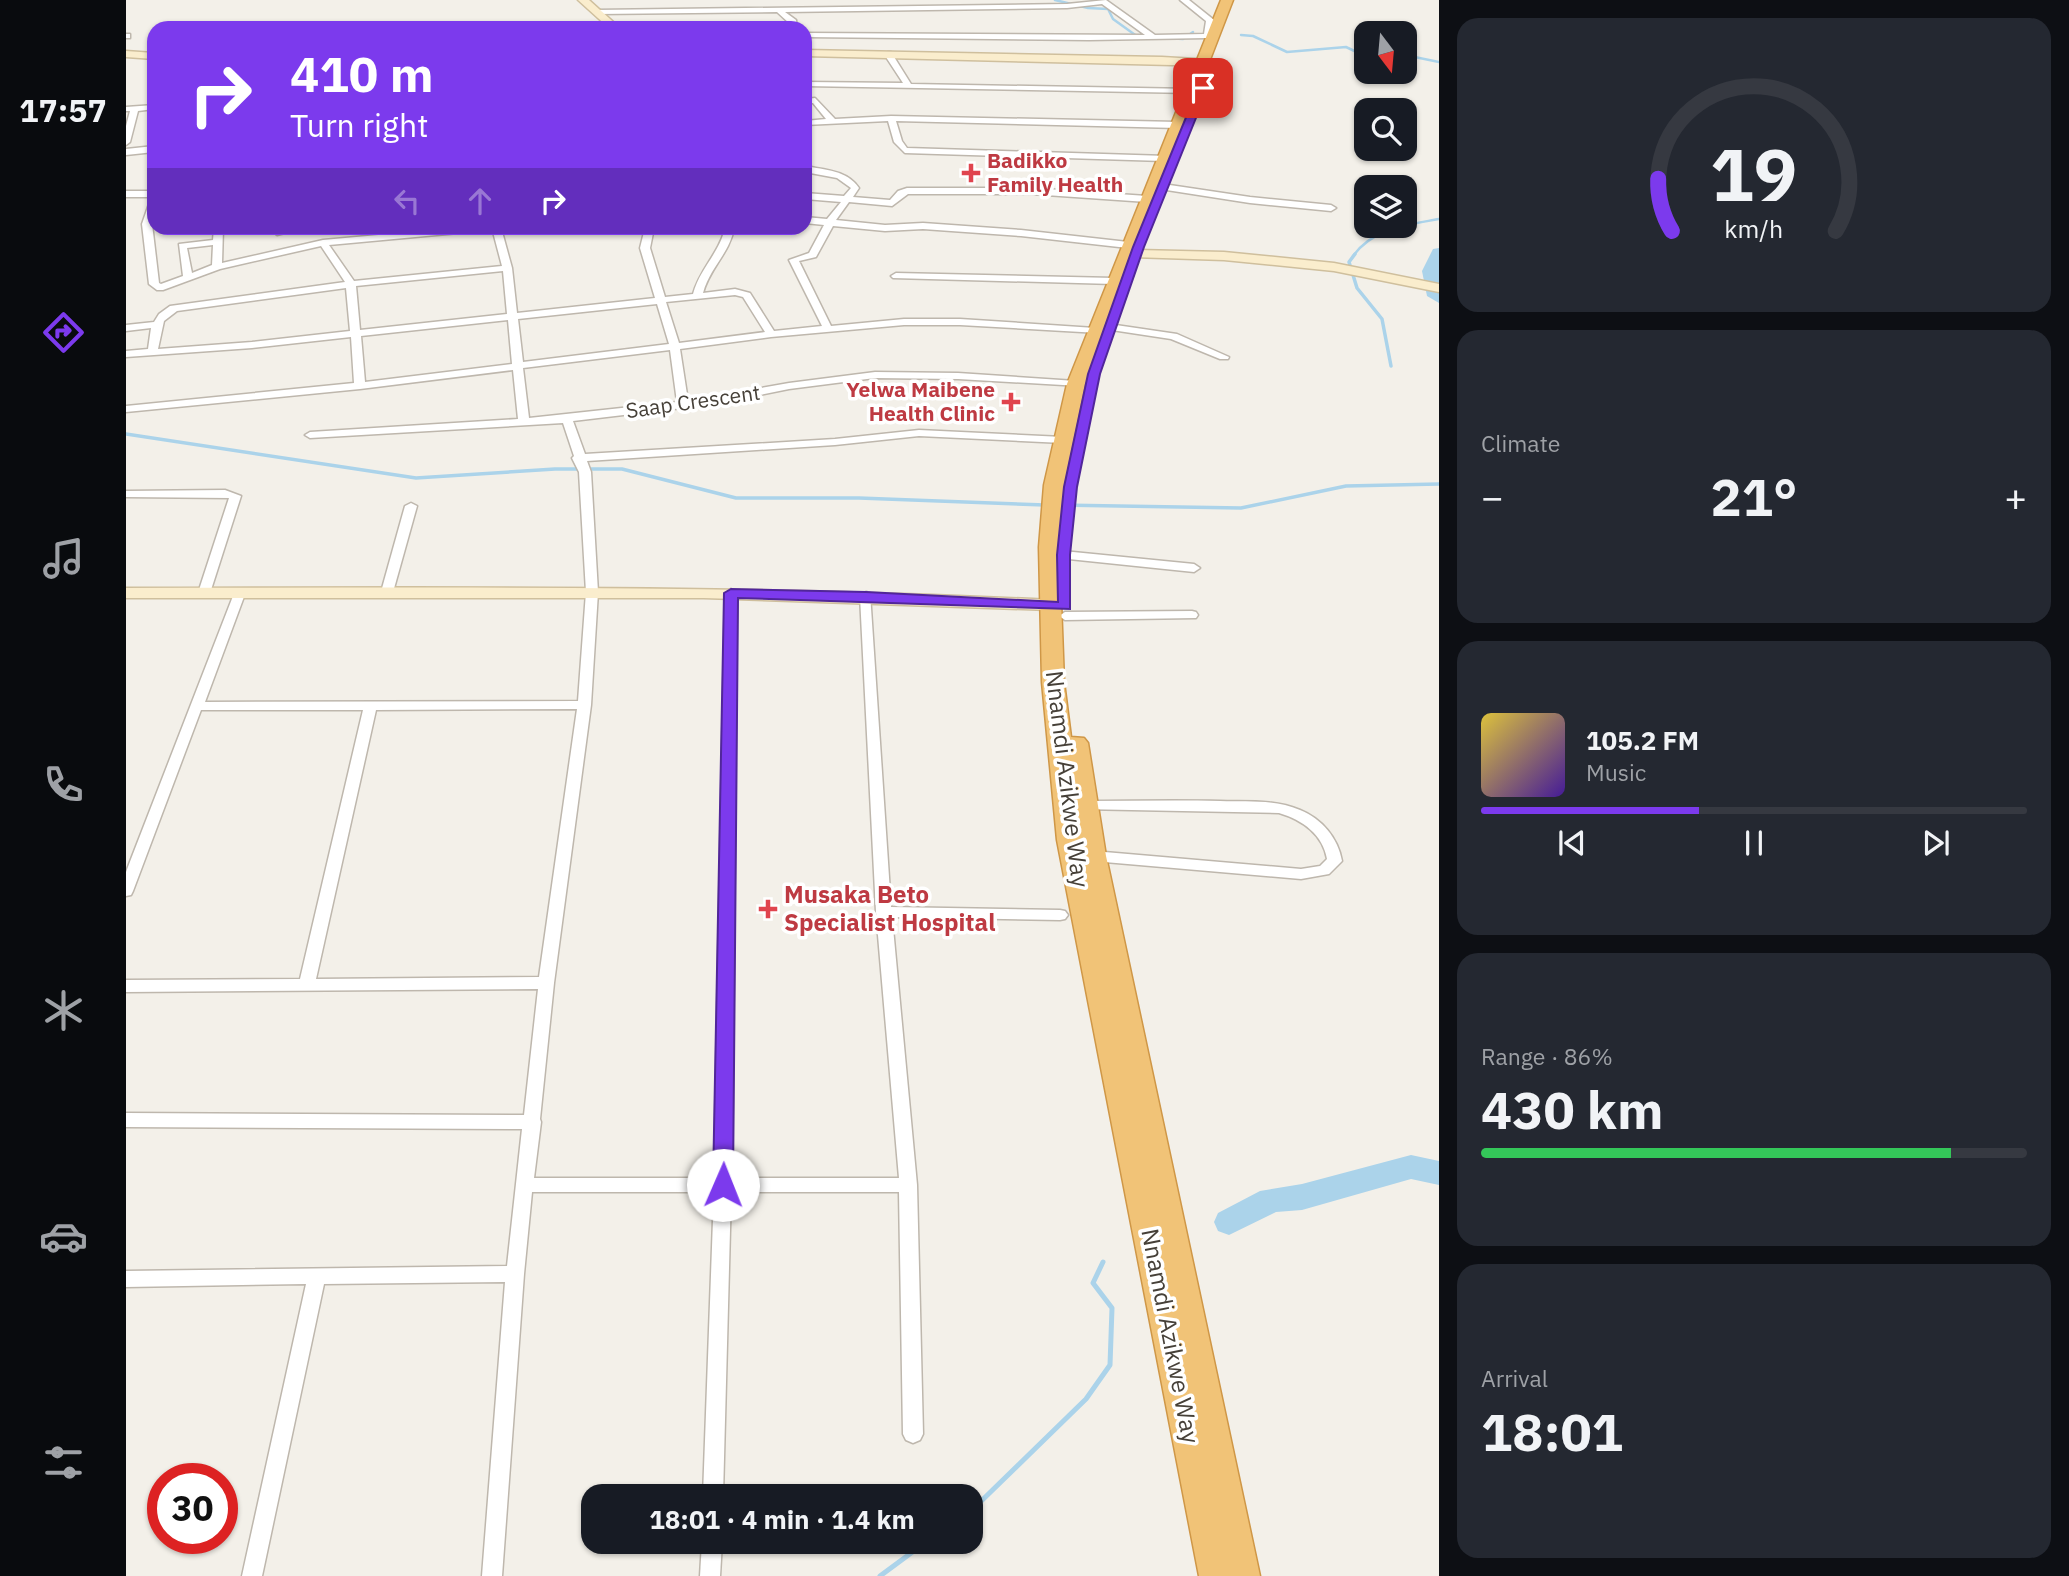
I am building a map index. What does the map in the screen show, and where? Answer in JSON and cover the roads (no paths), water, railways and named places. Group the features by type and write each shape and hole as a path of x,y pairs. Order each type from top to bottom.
{"highway":[{"name":"Nnamdi Azikwe Way","path":"1155,193 1164,158 1192,91 1208,63 1227,0"},
{"name":"Nnamdi Azikwe Way","path":"1217,1576 1214,1499 1093,856 1060,609 1049,547 1054,485 1076,384 1102,329 1208,63 1237,0"},
{"name":"Nnamdi Azikwe Way","path":"1133,249 1114,281 1079,433 1063,555 1053,682 1070,840 1214,1499 1242,1576"}],"street":[{"path":"583,0 607,21"},
{"path":"859,0 866,9"},
{"path":"812,35 1207,36 1210,20 1184,0"},
{"path":"597,12 780,11 1015,4 1074,6 1102,1 1153,37"},
{"path":"780,11 792,21"},
{"path":"926,54 927,36"},
{"path":"812,53 1208,63"},
{"path":"126,54 147,56"},
{"path":"888,54 908,85"},
{"path":"812,84 1192,91"},
{"path":"812,101 815,100 832,121"},
{"path":"126,142 130,108"},
{"path":"812,122 891,118 1178,125"},
{"path":"891,118 898,142 905,150 1164,158"},
{"path":"126,152 147,150"},
{"path":"812,170 843,177 852,182 855,188 831,221 813,256 794,261 828,330"},
{"path":"812,196 892,203 901,193 907,191 1155,193 1331,208"},
{"path":"126,194 147,194"},
{"path":"812,220 886,228 923,226 1021,233 1133,249 1334,267 1439,288"},
{"path":"149,235 154,284 160,288 217,267 323,243 407,235"},
{"path":"217,267 218,235"},
{"path":"499,235 507,268 524,422"},
{"path":"648,235 645,247 675,347 683,405"},
{"path":"696,297 704,272 718,260 728,235"},
{"path":"188,278 182,246 218,242"},
{"path":"323,243 351,284 360,386"},
{"path":"153,352 156,325 165,313 174,309 351,284 507,268"},
{"path":"896,276 1114,281"},
{"path":"126,354 357,333 744,292 771,334"},
{"path":"126,409 360,386 771,334 904,322 960,322 1173,335 1224,357"},
{"path":"126,328 156,325"},
{"name":"Saap Crescent","path":"310,435 567,419 683,405 830,379 875,375 958,376 1076,384"},
{"path":"492,1576 515,1274 546,983 584,705 592,592 582,465 567,419"},
{"path":"582,465 919,433 1063,440"},
{"path":"126,494 235,496 204,593"},
{"path":"387,592 411,506"},
{"path":"1063,555 1194,568"},
{"path":"126,593 731,593 866,596 1192,615"},
{"path":"713,1484 723,1185 731,593"},
{"path":"126,891 239,594"},
{"path":"866,596 884,912 908,1185 913,1434"},
{"path":"197,706 584,705"},
{"path":"307,984 370,707"},
{"path":"1085,806 1177,804 1286,810 1312,823 1323,833 1334,852 1335,861 1324,870 1301,874 1093,856"},
{"path":"884,912 1060,915"},
{"path":"126,986 546,983"},
{"path":"126,1120 533,1122"},
{"path":"525,1185 908,1185"},
{"path":"126,1279 515,1274"},
{"path":"252,1576 317,1276"},
{"path":"710,1576 711,1554"}],"waterway":[{"path":"1055,0 1088,8 1108,9 1113,19 1138,37"},
{"path":"1164,38 1183,39 1193,32"},
{"path":"1241,35 1253,36 1287,52 1346,47 1354,51"},
{"path":"1418,58 1439,62"},
{"path":"1353,256 1370,239 1392,229 1439,219"},
{"path":"1439,253 1430,271 1436,296 1439,298"},
{"path":"1355,254 1349,262 1357,288 1382,319 1391,366"},
{"path":"126,434 416,478 555,469 622,469 736,498 859,498 1045,505"},
{"path":"1058,505 1241,508 1346,486 1439,484"},
{"path":"1229,1222 1271,1200 1302,1197 1411,1167 1439,1173"},
{"path":"983,1499 1086,1399 1110,1365 1112,1308 1093,1283 1103,1262"},
{"path":"880,1576 910,1554"}],"place":[{"name":"Badikko Family Health","path":"971,173"},
{"name":"Yelwa Maibene Health Clinic","path":"1011,402"},
{"name":"Musaka Beto Specialist Hospital","path":"768,909"}]}
